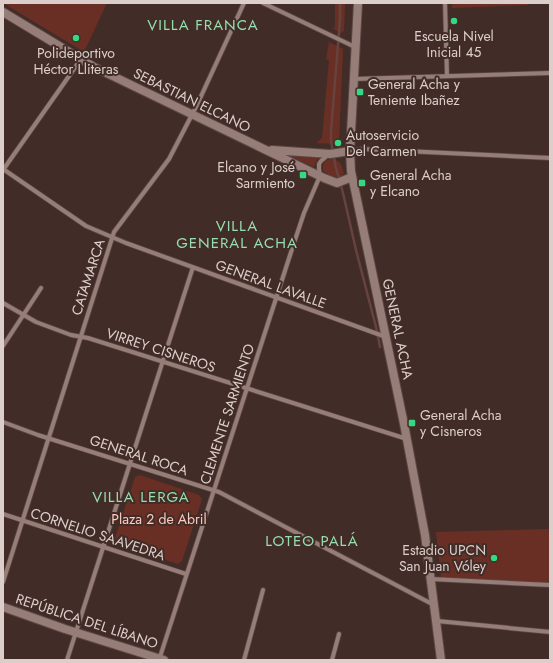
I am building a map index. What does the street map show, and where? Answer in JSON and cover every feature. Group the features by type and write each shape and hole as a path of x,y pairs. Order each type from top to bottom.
{"main road":[{"name":"GENERAL ACHA","path":"358,3 350,151 352,177 407,439 425,534 441,660"},
{"name":"SEBASTIAN ELCANO","path":"3,12 94,67 320,176 335,182 352,177"},
{"name":"SEBASTIAN ELCANO","path":"267,150 330,154 350,151"},
{"name":"REPÚBLICA DEL LÍBANO","path":"3,607 160,660"}],"street":[{"name":"CATAMARCA","path":"3,582 114,232 169,159 197,105 244,3"},
{"path":"263,3 356,47"},
{"path":"445,3 448,76"},
{"path":"3,169 81,60"},
{"path":"354,79 550,73"},
{"name":"SEBASTIAN ELCANO","path":"350,151 362,149 550,158"},
{"path":"320,176 319,164 330,154"},
{"name":"GENERAL LAVALLE","path":"3,169 86,226 193,267 386,337"},
{"name":"CLEMENTE SARMIENTO","path":"160,660 186,574 276,297 304,213 320,176"},
{"path":"67,660 193,267"},
{"path":"3,346 41,288"},
{"name":"VIRREY CISNEROS","path":"3,303 36,322 71,335 247,388 407,439"},
{"name":"GENERAL ROCA","path":"3,422 219,492 435,605"},
{"name":"CORNELIO SAAVEDRA","path":"3,514 186,574"},
{"path":"431,579 550,585"},
{"path":"244,660 263,590"},
{"path":"437,621 550,632"},
{"path":"332,660 339,634"}],"green space":[{"name":"Polideportivo Héctor Lliteras","path":"3,3 107,3 84,52"},
{"path":"335,3 345,3 344,31 341,33 332,28 335,27"},
{"path":"452,3 528,3 528,5 452,8"},
{"path":"327,41 343,49 338,144 316,143 322,138 329,60 326,59 329,43"},
{"path":"292,156 318,158 318,159 314,167"},
{"path":"331,159 337,161 341,165 344,173 339,177 323,171 324,163"},
{"name":"Plaza 2 de Abril","path":"140,475 199,495 202,499 182,561 178,564 118,544 115,538 135,477"},
{"name":"Estadio UPCN San Juan Vóley","path":"550,529 550,584 441,578 436,532"}],"waterway":[{"path":"340,3 331,142 380,347"}],"place":[{"name":"Escuela Nivel Inicial 45","path":"454,21"},
{"name":"Polideportivo Héctor Lliteras","path":"76,38"},
{"name":"General Acha y Teniente Ibañez","path":"360,92"},
{"name":"Autoservicio Del Carmen","path":"338,143"},
{"name":"Elcano y José Sarmiento","path":"303,175"},
{"name":"General Acha y Elcano","path":"362,183"},
{"name":"General Acha y Cisneros","path":"412,423"},
{"name":"Estadio UPCN San Juan Vóley","path":"494,558"}],"district":[{"name":"VILLA FRANCA","path":"203,25"},
{"name":"VILLA GENERAL ACHA","path":"237,234"},
{"name":"VILLA LERGA","path":"141,497"},
{"name":"LOTEO PALÁ","path":"312,541"}]}
